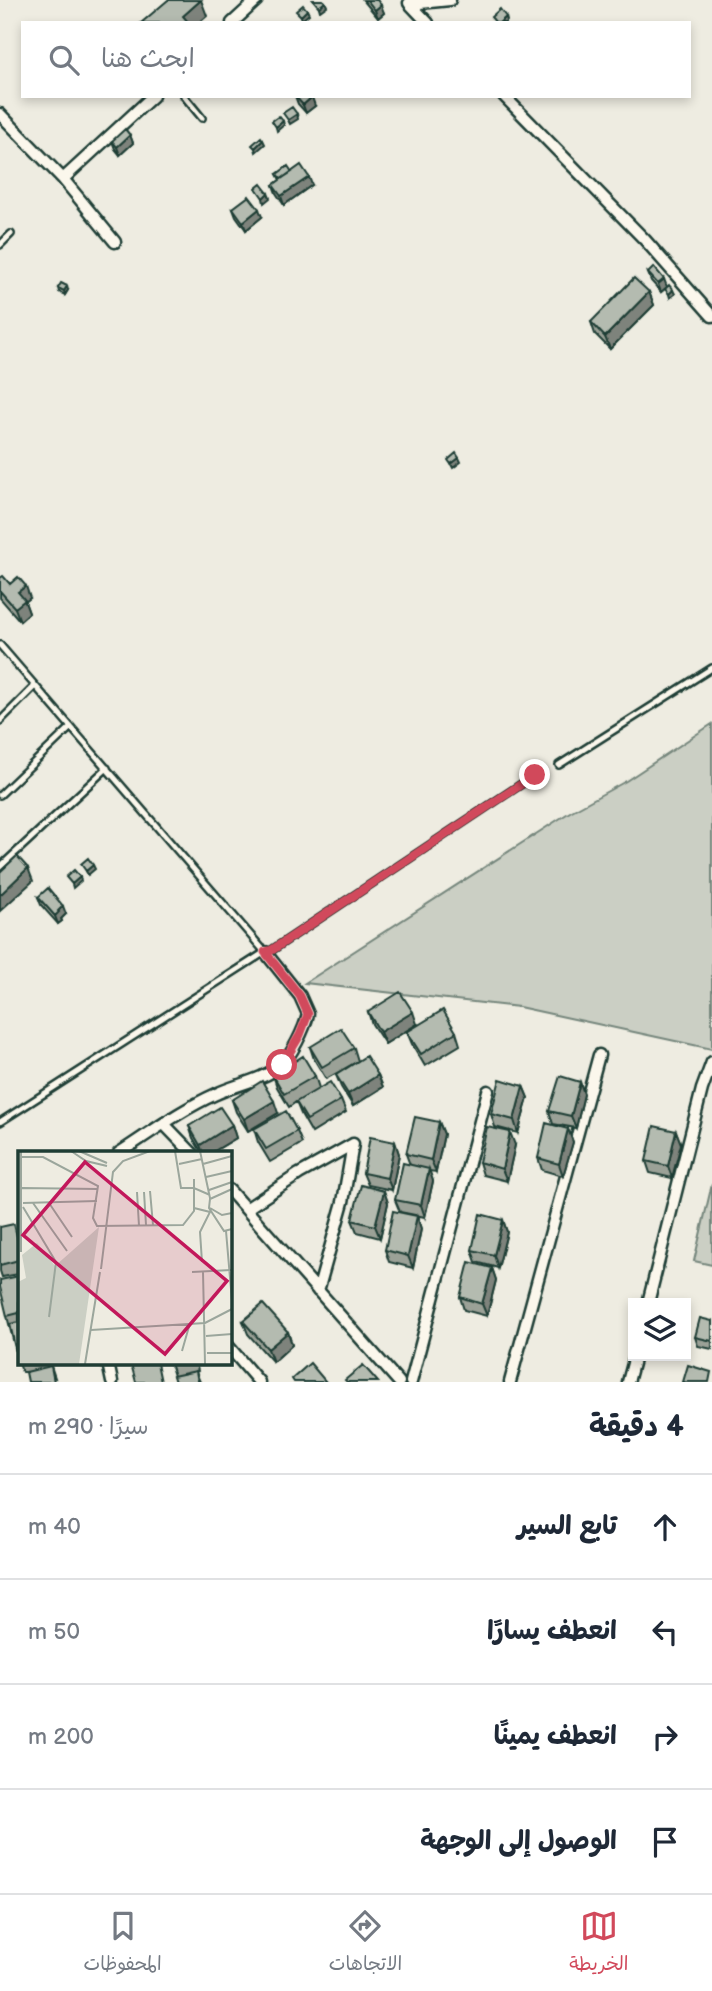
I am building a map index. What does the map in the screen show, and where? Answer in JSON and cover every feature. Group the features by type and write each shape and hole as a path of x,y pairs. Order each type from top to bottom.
{"street":[{"path":"234,21 257,0"},
{"path":"408,2 450,0"},
{"path":"408,2 426,21"},
{"path":"63,179 151,98"},
{"path":"506,98 645,240 712,316"},
{"path":"0,114 63,179 115,242"},
{"path":"122,1151 216,1094 254,1081 282,1065 300,1035 308,1014 305,1004 265,952"},
{"path":"510,1382 599,1055"},
{"path":"649,1298 702,1089 712,1062"},
{"path":"411,1382 488,1091"},
{"path":"164,1124 190,1151"},
{"path":"246,1209 299,1174 353,1144 343,1202 318,1291"},
{"path":"231,1192 399,1382"},
{"path":"231,1350 259,1382"},
{"path":"628,1382 634,1361"},
{"path":"108,1364 112,1382"}],"lane":[{"path":"186,98 202,118"},
{"path":"0,245 11,234"},
{"path":"0,645 265,952"},
{"path":"559,765 712,668"},
{"path":"0,721 36,686"},
{"path":"0,795 71,727"},
{"path":"0,867 107,768"},
{"path":"0,1122 283,942 535,775"}],"shaded area":[{"path":"712,724 712,1049 519,1007 305,983 570,812 626,781"},
{"path":"712,1184 712,1265 694,1261"}],"building":[{"path":"168,0 201,0 183,16 187,21 143,21"},
{"path":"313,0 323,0 325,2 319,7"},
{"path":"367,0 377,0 381,5 375,10"},
{"path":"303,5 307,10 301,16 296,11"},
{"path":"500,9 506,17 501,21 494,21 491,17"},
{"path":"297,98 311,98 303,105"},
{"path":"292,107 297,114 288,120 283,113"},
{"path":"279,116 283,121 276,127 272,121"},
{"path":"125,129 130,135 117,147 112,141"},
{"path":"261,137 263,140 255,148 252,145"},
{"path":"301,165 309,177 281,196 273,185"},
{"path":"288,166 292,172 281,179 277,174"},
{"path":"261,184 268,193 263,198 256,188"},
{"path":"249,196 259,209 243,222 233,208"},
{"path":"654,267 664,279 658,284 648,273"},
{"path":"634,278 649,292 605,337 591,322"},
{"path":"61,283 67,286 64,291 58,288"},
{"path":"669,285 673,290 669,294 665,289"},
{"path":"456,453 459,458 451,464 448,460"},
{"path":"3,576 10,584 18,577 26,586 18,592 25,600 15,608 0,591 0,578"},
{"path":"17,856 28,868 0,895 0,872"},
{"path":"88,858 93,865 86,871 81,864"},
{"path":"74,870 80,877 72,884 66,877"},
{"path":"48,888 63,906 55,916 38,897"},
{"path":"400,992 413,1012 380,1032 368,1012"},
{"path":"443,1010 456,1032 421,1054 407,1032"},
{"path":"341,1028 354,1048 322,1067 310,1047"},
{"path":"303,1056 315,1076 284,1094 273,1075"},
{"path":"366,1056 378,1075 348,1094 336,1075"},
{"path":"560,1076 580,1082 571,1116 549,1111"},
{"path":"500,1079 523,1086 514,1120 491,1114"},
{"path":"262,1081 274,1101 244,1119 232,1100"},
{"path":"330,1082 341,1100 307,1120 296,1102"},
{"path":"220,1107 232,1125 200,1145 189,1126"},
{"path":"286,1111 297,1131 266,1149 254,1129"},
{"path":"415,1117 439,1122 431,1160 406,1154"},
{"path":"546,1123 568,1129 559,1164 538,1158"},
{"path":"654,1126 676,1131 668,1166 646,1161"},
{"path":"487,1127 510,1132 502,1169 479,1162"},
{"path":"370,1137 395,1142 387,1178 363,1173"},
{"path":"403,1163 429,1169 421,1205 395,1200"},
{"path":"361,1185 384,1191 375,1226 352,1220"},
{"path":"393,1211 417,1216 408,1256 385,1250"},
{"path":"480,1214 503,1220 494,1255 472,1250"},
{"path":"14,1224 18,1241 18,1260 0,1265 0,1227"},
{"path":"469,1262 492,1268 482,1304 460,1297"},
{"path":"18,1276 18,1313 7,1316 0,1280"},
{"path":"263,1304 288,1332 268,1349 243,1321"},
{"path":"700,1318 712,1321 712,1341 695,1337"},
{"path":"18,1322 18,1360 10,1324"},
{"path":"310,1363 326,1382 294,1382 292,1379"},
{"path":"131,1364 157,1364 161,1382 136,1382"},
{"path":"363,1365 378,1382 345,1380"},
{"path":"688,1365 711,1372 709,1382 683,1382"},
{"path":"51,1366 54,1382 28,1382 26,1372"},
{"path":"196,1371 198,1382 175,1382 173,1376"}],"route":[{"path":"282,1065 300,1035 308,1014 300,996 265,952 272,950 535,775"}]}
